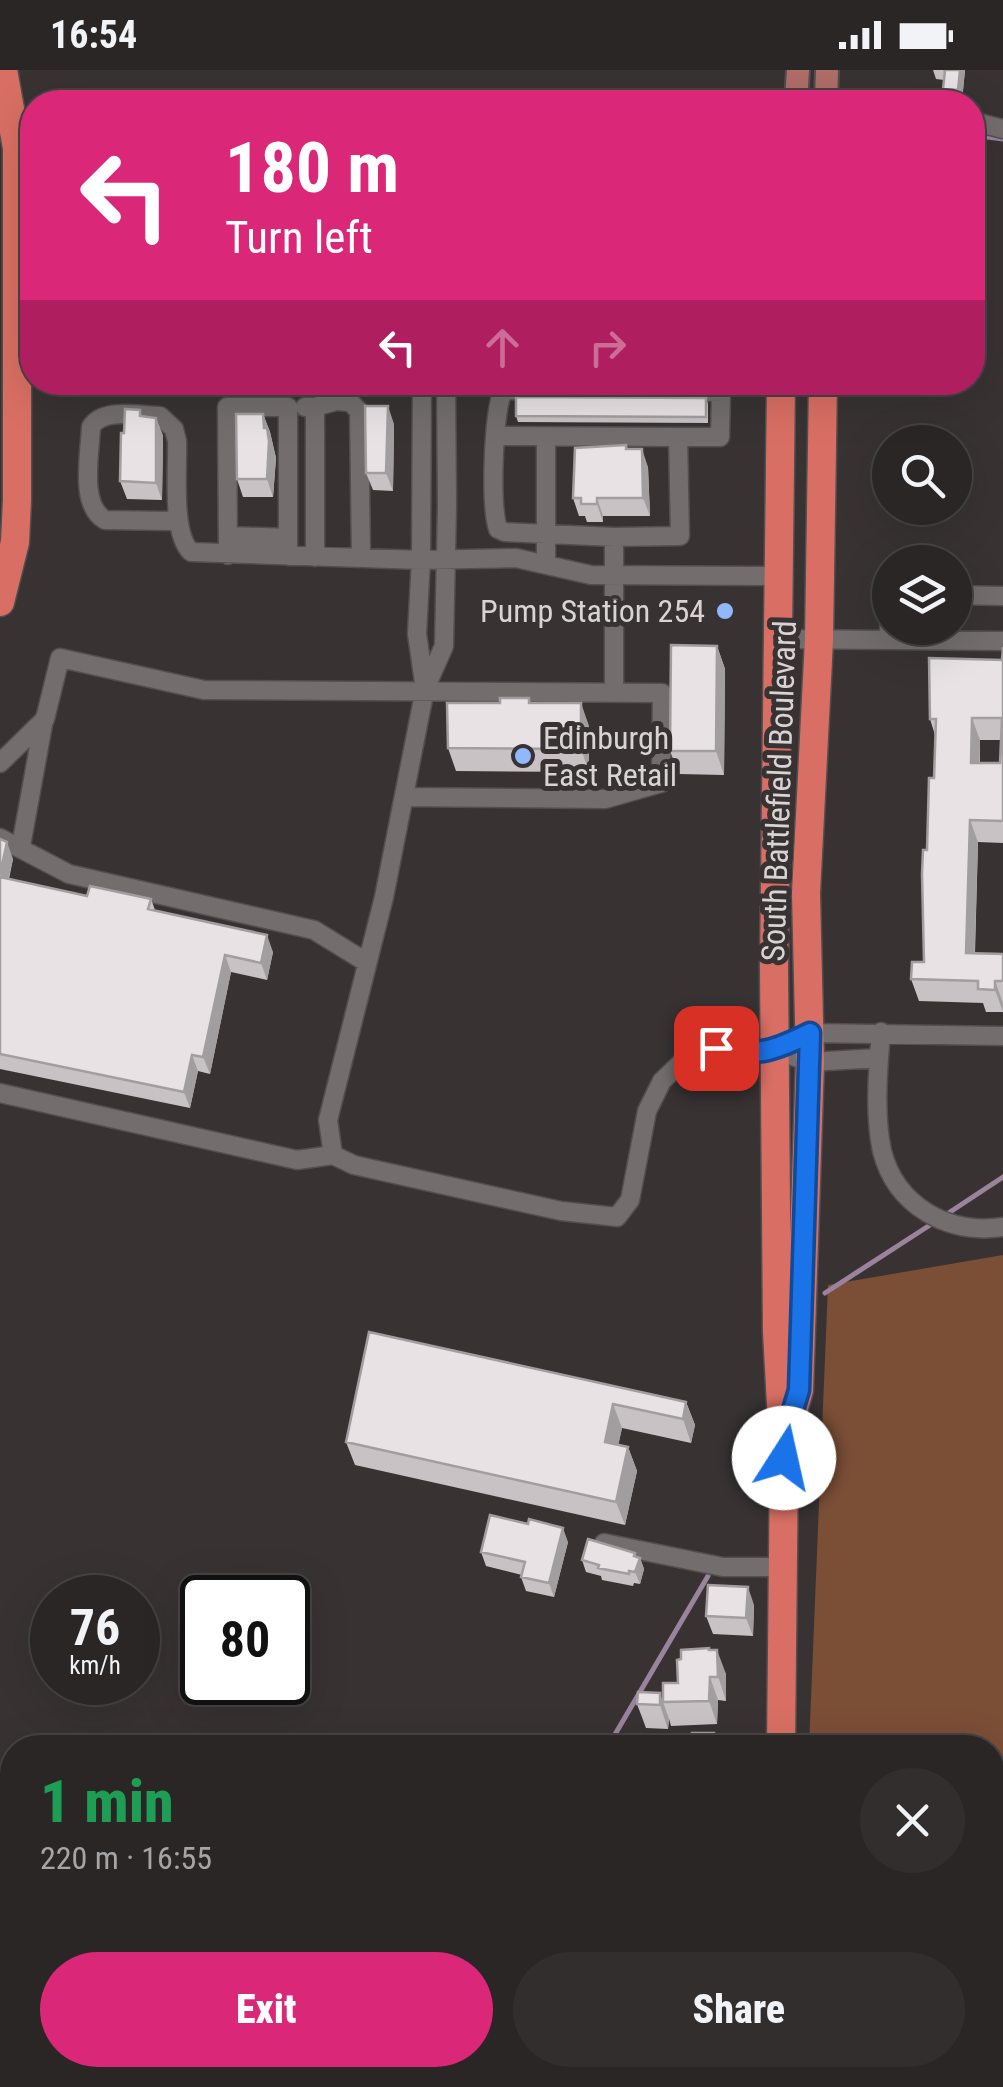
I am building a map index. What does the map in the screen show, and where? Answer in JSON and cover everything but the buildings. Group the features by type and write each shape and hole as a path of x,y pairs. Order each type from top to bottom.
{"highway":[{"path":"0,602 16,528 17,148 3,70"},
{"name":"South Battlefield Boulevard","path":"781,395 775,1050 777,1332 784,1440 781,1735"},
{"name":"South Battlefield Boulevard","path":"784,1440 799,1390 810,1062 806,893 819,640 822,395"}],"lane":[{"path":"422,395 418,634 425,690"},
{"path":"332,1155 328,1120 384,897 425,690 444,646 446,395"},
{"path":"501,395 495,436 496,526 504,532 614,538 680,536 678,437"},
{"path":"495,436 720,437 721,395"},
{"path":"228,546 227,407 315,408 336,401 350,402 359,411 360,556"},
{"path":"288,406 288,548"},
{"path":"315,408 316,556"},
{"path":"178,516 169,522 106,520 97,515 90,500 91,427 96,419 104,415 160,416 168,422 178,440 178,516 183,544 190,552 228,546 288,548 316,556 516,558 616,576 778,576"},
{"path":"546,437 546,564"},
{"path":"614,538 614,692"},
{"path":"972,595 1003,596"},
{"path":"776,639 872,639"},
{"path":"972,640 1003,641"},
{"path":"21,846 44,719 60,658 204,690 662,693 661,783 604,798 404,797"},
{"path":"0,763 44,719"},
{"path":"0,838 69,874 314,930 366,962"},
{"path":"881,1032 881,1147 888,1170 915,1206 954,1225 1003,1226"},
{"path":"0,1093 297,1160 332,1155 354,1165 524,1203 617,1218 630,1200 647,1110 662,1081 688,1056 716,1048 744,1054 775,1050 810,1033 1003,1036"},
{"path":"775,1050 810,1062 879,1058"},
{"path":"604,1543 723,1567 784,1567"}],"shaded area":[{"path":"1003,1255 1003,1735 809,1735 828,1285"}],"waterway":[{"path":"985,137 1003,139"},
{"path":"947,1214 1003,1177"},
{"path":"825,1293 930,1225"},
{"path":"615,1735 708,1576"}],"place":[{"name":"Pump Station 254","path":"725,611"},
{"name":"Edinburgh East Retail","path":"523,756"}],"route":[{"path":"716,1048 744,1054 775,1050 810,1033 799,1390 784,1440 784,1458"}]}
